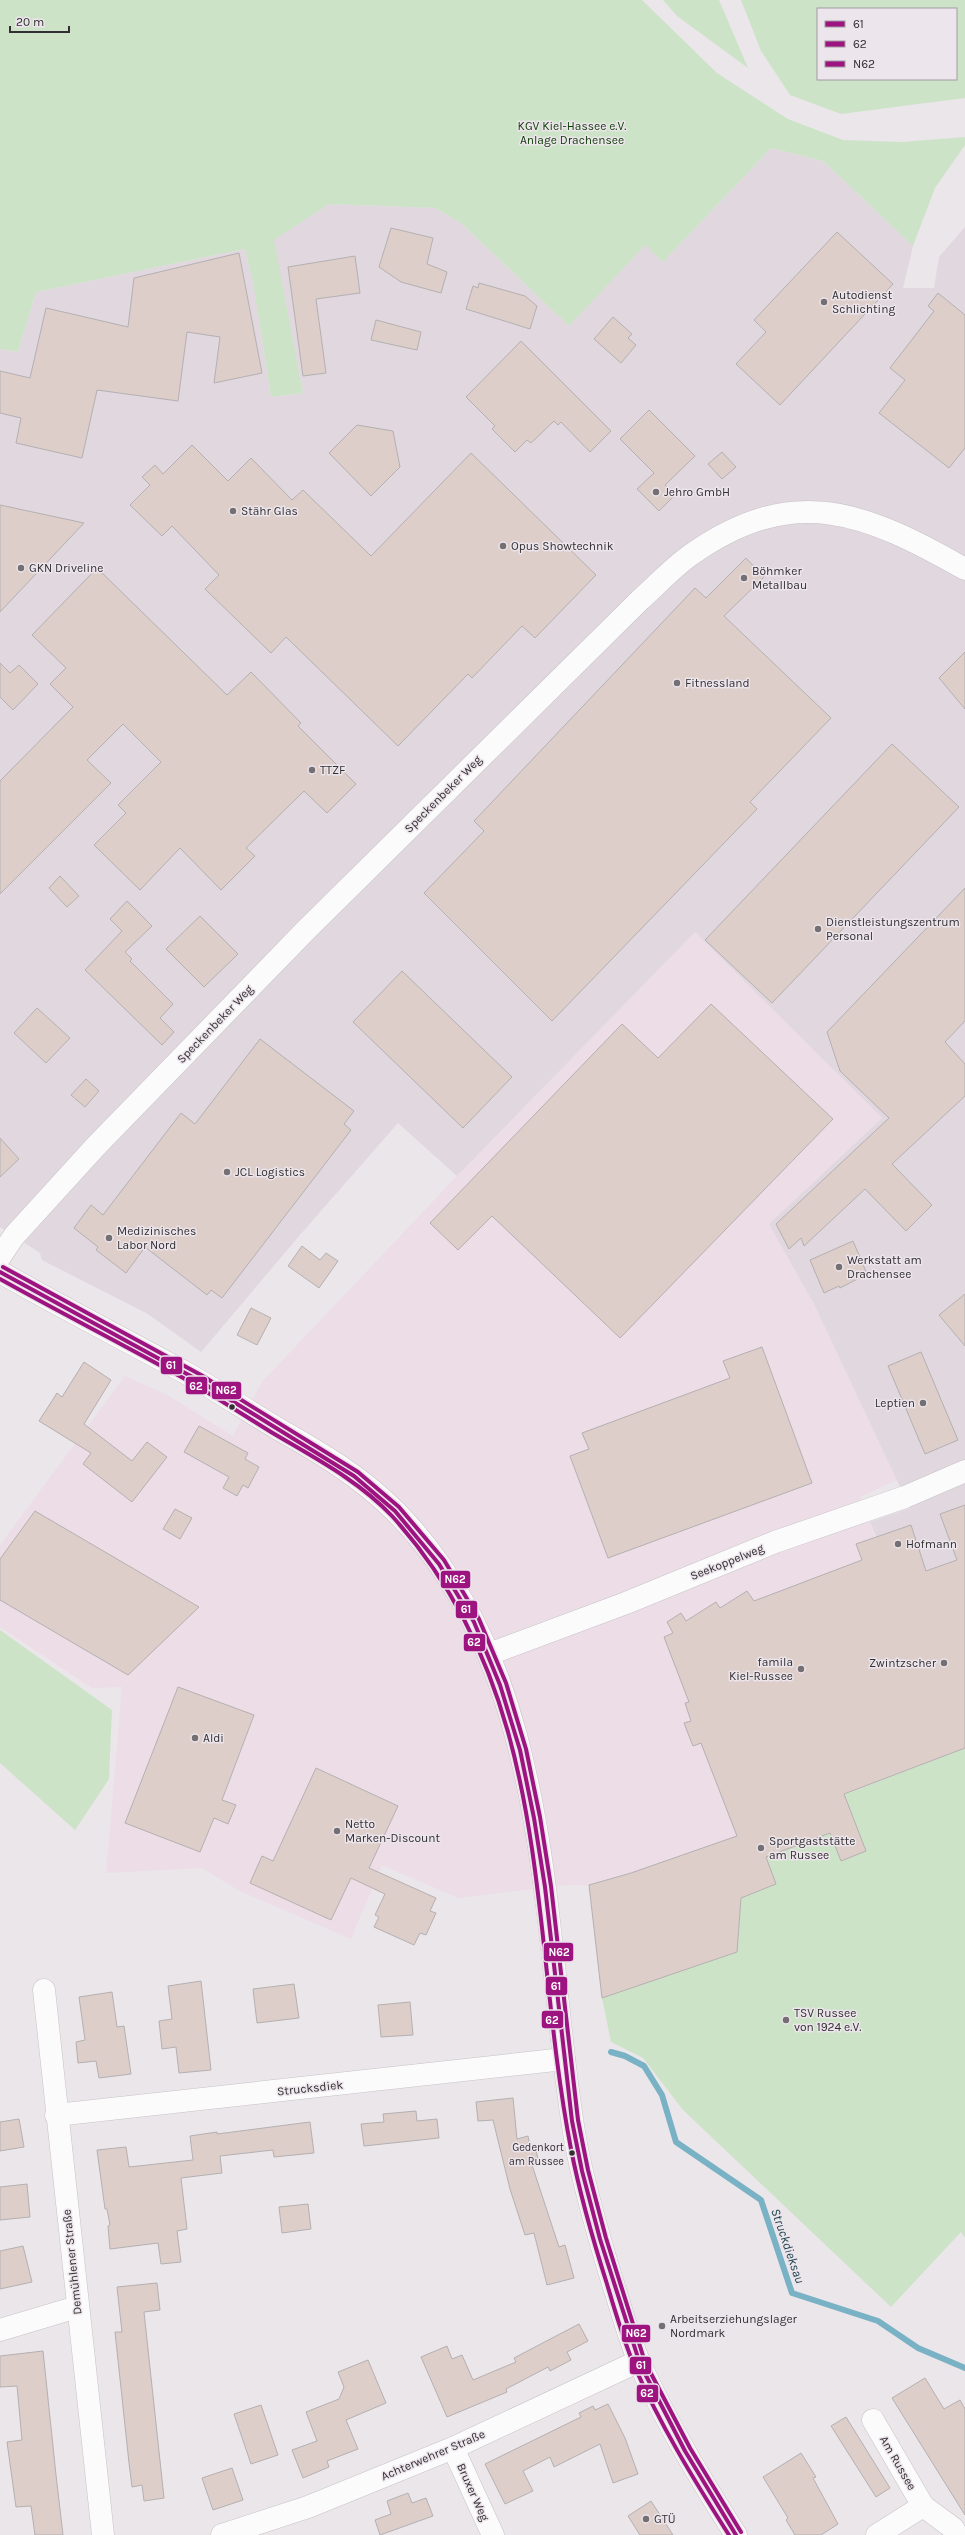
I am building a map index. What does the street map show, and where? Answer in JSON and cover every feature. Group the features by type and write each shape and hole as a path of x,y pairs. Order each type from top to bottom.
{"street":[{"name":"Speckenbeker Weg","path":"0,1256 14,1236 96,1146 306,930 640,600 692,554 757,520 782,512 812,511 832,513 879,525 965,568"},
{"path":"0,1272 233,1400 329,1459 369,1487 417,1534 435,1557 461,1597 489,1654 504,1694 528,1786 544,1877 564,2059 577,2152 594,2222 639,2361 673,2430 736,2535"},
{"name":"Seekoppelweg","path":"489,1654 626,1603 775,1542 905,1497 965,1471"},
{"name":"Demühlener Straße","path":"44,1990 56,2115 103,2535"},
{"name":"Strucksdiek","path":"56,2115 564,2059"},
{"path":"0,2330 77,2307"},
{"name":"Achterwehrer Straße","path":"222,2535 308,2507 454,2448 639,2361"},
{"name":"Am Russee","path":"873,2420 923,2506 953,2528 957,2535"},
{"name":"Bruxer Weg","path":"454,2448 493,2535"},
{"path":"877,2535 923,2506"}],"shaded area":[{"path":"771,148 823,161 913,246 903,288 934,288 939,257 965,227 965,1748 870,1522 910,1508 815,1306 769,1224 882,1118 695,932 457,1176 398,1123 299,1236 201,1352 148,1314 42,1260 40,1253 0,1227 0,349 18,352 36,292 245,249 253,282 271,397 303,393 273,240 329,204 435,208 461,223 569,326 645,244 663,262"},
{"path":"695,932 882,1118 769,1224 815,1306 897,1480 860,1497 957,1751 722,1842 631,1873 589,1885 567,1885 458,1898 382,1865 351,1939 240,1891 202,1868 106,1873 122,1687 92,1688 0,1627 0,1545 125,1376 169,1396 233,1436 262,1382 457,1176"}],"green space":[{"name":"KGV Kiel-Hassee e.V. Anlage Drachensee","path":"0,0 642,0 717,73 788,119 843,140 902,142 965,137 965,145 935,188 913,246 823,161 771,148 663,262 645,245 569,326 461,223 435,208 329,204 274,240 303,393 271,397 253,282 245,249 36,292 18,352 0,349"},
{"path":"663,0 719,0 748,68 677,16"},
{"path":"741,0 965,0 965,98 841,114 790,95 761,51"},
{"path":"0,1630 112,1710 109,1779 75,1830 0,1763"},
{"name":"TSV Russee von 1924 e.V.","path":"965,1748 965,2238 961,2232 891,2307 683,2110 643,2058 611,2042 602,1998 737,1952 741,1895 722,1842"}],"building":[{"path":"391,228 433,238 427,264 447,272 441,293 401,282 379,267"},
{"name":"Autodienst Schlichting","path":"837,232 893,284 780,405 736,364 766,332 754,320"},
{"path":"239,253 262,373 214,383 220,337 187,332 178,401 97,390 82,458 16,443 21,418 0,413 0,371 30,378 46,308 128,327 134,278"},
{"path":"355,256 360,293 316,299 326,373 303,376 288,267"},
{"path":"479,283 525,296 537,306 530,329 466,309 473,286 478,288"},
{"path":"938,293 965,315 965,448 949,468 879,413 905,380 890,368 934,311 928,306"},
{"path":"613,317 632,334 628,338 636,345 621,363 594,339"},
{"path":"376,320 421,332 417,350 371,340"},
{"path":"521,341 611,431 590,452 561,422 558,425 554,421 531,443 527,440 515,452 492,429 495,426 466,397"},
{"path":"649,410 695,456 665,485 675,495 659,511 637,489 654,473 620,439"},
{"path":"357,425 393,431 400,467 371,496 329,453"},
{"path":"192,445 228,481 251,458 292,500 303,490 371,556 471,453 596,575 535,638 522,626 472,678 468,674 398,746 286,637 271,653 205,589 219,575 172,526 162,536 130,505 150,485 142,477 155,465 163,474"},
{"path":"722,452 736,467 722,479 708,464"},
{"name":"GKN Driveline","path":"0,505 84,523 0,612"},
{"path":"746,558 764,577 724,616 831,718 750,802 757,809 552,1021 424,893 484,831 474,821 695,588 706,598"},
{"path":"97,568 227,695 251,672 301,723 298,726 356,784 327,813 304,791 246,848 255,856 221,890 180,848 140,890 94,845 126,813 118,805 161,762 123,724 87,760 111,783 0,894 0,781 73,707 50,684 66,668 32,635"},
{"path":"965,652 965,709 939,678"},
{"path":"0,663 10,673 19,665 38,684 13,710 0,697"},
{"path":"892,744 959,807 772,1003 705,940"},
{"path":"60,876 79,896 67,907 49,888"},
{"path":"965,888 965,1021 945,1042 965,1064 965,1096 892,1164 932,1205 906,1231 865,1189 804,1246 801,1238 789,1249 776,1224 889,1118 840,1071 827,1032"},
{"path":"127,901 152,926 125,952 132,959 130,961 173,1004 160,1018 174,1032 162,1045 85,970 122,931 110,919"},
{"path":"200,916 238,954 204,987 166,949"},
{"path":"402,971 512,1077 463,1128 353,1022"},
{"path":"711,1004 833,1119 620,1338 492,1216 458,1250 430,1223 622,1024 658,1058"},
{"path":"37,1008 70,1038 46,1063 14,1033"},
{"name":"JCL Logistics","path":"260,1039 354,1111 344,1124 351,1130 222,1298 211,1290 207,1295 145,1247 126,1273 96,1250 98,1247 74,1228 91,1205 103,1215 181,1113 195,1124"},
{"path":"86,1079 99,1091 85,1107 71,1095"},
{"path":"0,1138 19,1159 0,1177"},
{"name":"Werkstatt am Drachensee","path":"853,1241 867,1274 840,1288 839,1286 824,1293 810,1260"},
{"path":"302,1246 320,1260 326,1253 338,1261 319,1288 288,1266"},
{"path":"965,1294 965,1346 939,1315"},
{"path":"251,1308 271,1318 257,1345 237,1335"},
{"path":"762,1347 812,1483 608,1558 570,1456 589,1449 582,1433 730,1378 723,1361"},
{"name":"Leptien","path":"921,1352 958,1440 925,1454 888,1366"},
{"path":"84,1362 111,1380 84,1424 132,1461 147,1442 167,1457 132,1502 83,1464 91,1453 39,1421 57,1393 62,1397"},
{"path":"199,1426 248,1453 245,1459 259,1467 248,1488 243,1485 237,1496 223,1488 229,1477 184,1452"},
{"name":"famila Kiel-Russee","path":"965,1505 965,1748 844,1794 866,1851 841,1861 830,1833 766,1857 776,1884 741,1898 737,1952 602,1998 589,1885 631,1873 737,1836 701,1743 693,1746 684,1723 691,1721 685,1703 689,1702 664,1637 673,1633 667,1622 681,1613 686,1621 716,1602 720,1608 747,1591 754,1601 862,1560 856,1544 911,1525 926,1571 957,1560 940,1514"},
{"path":"175,1509 192,1518 180,1539 163,1529"},
{"path":"35,1511 199,1607 128,1675 0,1600 0,1559"},
{"path":"178,1687 254,1715 222,1800 236,1805 228,1824 214,1818 200,1852 125,1823"},
{"name":"Netto Marken-Discount","path":"316,1768 398,1806 369,1868 436,1898 430,1911 436,1913 426,1935 420,1933 414,1945 374,1927 379,1917 375,1915 385,1894 351,1878 331,1920 250,1883 262,1856 273,1861"},
{"path":"201,1981 211,2070 179,2073 176,2047 162,2049 159,2021 172,2019 168,1986"},
{"path":"294,1984 299,2018 257,2023 253,1989"},
{"path":"112,1992 117,2027 124,2026 131,2074 99,2078 96,2061 78,2063 76,2042 85,2040 79,1997"},
{"path":"410,2002 413,2035 381,2037 378,2005"},
{"path":"513,2098 517,2139 528,2136 530,2147 535,2146 539,2163 532,2165 559,2247 565,2245 574,2278 547,2285 534,2233 525,2235 510,2189 493,2120 478,2121 476,2102"},
{"path":"416,2111 417,2121 437,2119 439,2138 364,2146 361,2124 384,2122 383,2114"},
{"path":"19,2119 24,2147 0,2151 0,2122"},
{"path":"310,2122 314,2153 274,2157 273,2150 220,2156 222,2173 181,2178 187,2229 177,2231 181,2262 161,2264 158,2243 110,2249 108,2226 110,2225 107,2209 105,2209 97,2150 126,2147 129,2167 193,2160 190,2136"},
{"path":"27,2184 30,2217 0,2220 0,2187"},
{"path":"308,2204 311,2229 282,2233 279,2207"},
{"path":"23,2246 32,2282 0,2289 0,2251"},
{"path":"157,2283 160,2310 144,2312 164,2498 144,2501 142,2485 132,2487 115,2332 122,2332 117,2287"},
{"path":"579,2324 588,2341 567,2352 571,2360 550,2371 548,2367 506,2389 507,2392 447,2417 421,2357 447,2346 452,2359 462,2355 473,2380 516,2362 514,2358"},
{"path":"43,2351 63,2535 35,2535 31,2506 16,2507 7,2442 22,2440 17,2386 0,2387 0,2356"},
{"path":"368,2360 386,2403 346,2420 358,2449 327,2461 329,2467 303,2478 292,2450 317,2441 306,2412 339,2399 344,2387 338,2372"},
{"path":"925,2378 944,2409 960,2400 965,2409 965,2515 892,2398"},
{"path":"608,2404 625,2438 638,2474 613,2483 600,2444 554,2467 550,2457 523,2471 533,2491 505,2504 485,2464 581,2417 579,2413 593,2406 595,2410"},
{"path":"261,2405 278,2455 251,2464 234,2414"},
{"path":"846,2417 890,2488 876,2497 831,2426"},
{"path":"801,2453 816,2477 813,2478 838,2524 821,2535 795,2535 786,2520 788,2518 763,2477"},
{"path":"232,2468 243,2500 213,2510 202,2478"},
{"path":"408,2493 412,2503 426,2498 433,2516 380,2535 375,2520 391,2514 387,2501"},
{"name":"GTÜ","path":"651,2501 673,2535 640,2535 628,2516"}],"waterway":[{"name":"Struckdieksau","path":"611,2052 625,2056 644,2066 662,2095 676,2142 761,2200 792,2293 878,2321 918,2348 965,2368"}],"transit line":[{"name":"N62","path":"3,1267 201,1375 358,1472 399,1507 444,1560 479,1619 506,1683 526,1749 540,1817 551,1886 578,2120 588,2170 606,2238 645,2362 690,2448 741,2532"},
{"name":"61","path":"0,1272 198,1380 354,1476 395,1511 439,1564 474,1622 500,1685 520,1750 534,1818 545,1887 572,2121 582,2171 600,2239 640,2364 685,2451 736,2535"},
{"name":"62","path":"0,1279 185,1379 350,1480 365,1491 392,1516 445,1586 483,1660 509,1737 527,1817 539,1899 558,2066 571,2149 597,2251 623,2335 644,2387 678,2452 729,2535"}],"place":[{"name":"Autodienst Schlichting","path":"824,302"},
{"name":"Jehro GmbH","path":"656,492"},
{"name":"Stähr Glas","path":"233,511"},
{"name":"Opus Showtechnik","path":"503,546"},
{"name":"GKN Driveline","path":"21,568"},
{"name":"Böhmker Metallbau","path":"744,578"},
{"name":"Fitnessland","path":"677,683"},
{"name":"TTZF","path":"312,770"},
{"name":"Dienstleistungszentrum Personal","path":"818,929"},
{"name":"JCL Logistics","path":"227,1172"},
{"name":"Medizinisches Labor Nord","path":"109,1238"},
{"name":"Werkstatt am Drachensee","path":"839,1267"},
{"name":"Leptien","path":"923,1403"},
{"name":"Hofmann","path":"898,1544"},
{"name":"Zwintzscher","path":"944,1663"},
{"name":"famila Kiel-Russee","path":"801,1669"},
{"name":"Aldi","path":"195,1738"},
{"name":"Netto Marken-Discount","path":"337,1831"},
{"name":"Sportgaststätte am Russee","path":"761,1848"},
{"name":"TSV Russee von 1924 e.V.","path":"786,2020"},
{"name":"Gedenkort am Russee","path":"572,2153"},
{"name":"Arbeitserziehungslager Nordmark","path":"662,2326"},
{"name":"GTÜ","path":"646,2519"}]}
